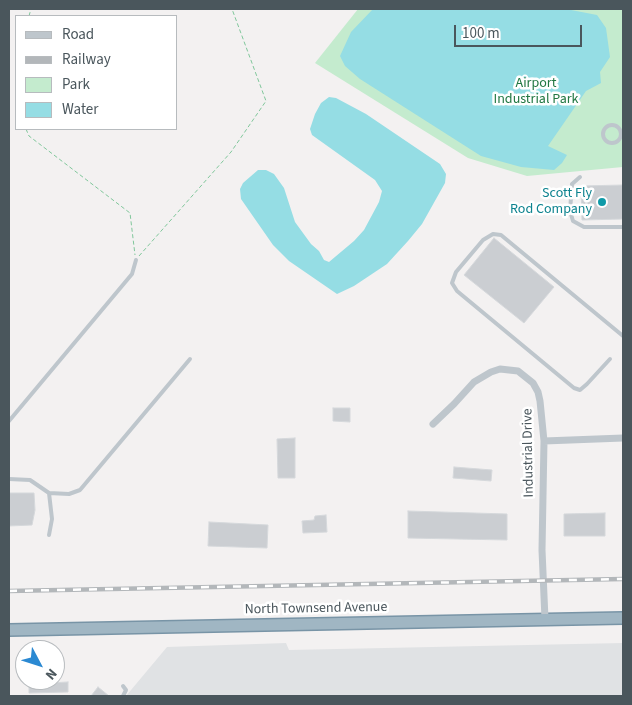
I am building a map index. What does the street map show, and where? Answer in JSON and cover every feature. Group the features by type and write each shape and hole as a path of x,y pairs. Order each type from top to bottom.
{"highway":[{"name":"North Townsend Avenue","path":"9,630 623,618"}],"street":[{"name":"Industrial Drive","path":"432,424 474,382 491,372 509,369 526,376 533,383 538,392 544,442 542,550 545,619"},
{"path":"544,442 623,438"}],"lane":[{"path":"611,125 616,126 620,130 621,135 613,143 608,142 604,138 603,132 606,127 611,125"},
{"path":"580,177 572,184 570,211 572,221 584,227 623,228"},
{"path":"610,359 580,390 574,388 456,291 452,282 456,272 483,240 493,234 501,235 623,336"},
{"path":"9,421 132,274 136,260"},
{"path":"9,479 30,480 49,493 69,494 80,490 190,359"},
{"path":"49,493 52,519 49,535"},
{"path":"123,686 126,690 123,696"}],"path":[{"path":"136,260 231,152 266,101 232,9"},
{"path":"27,130 30,136 130,213 136,260"}],"shaded area":[{"path":"286,643 289,650 623,643 623,696 126,696 167,647"}],"green space":[{"name":"Airport Industrial Park","path":"358,9 623,9 623,167 527,176 468,158 315,63"}],"water":[{"name":"Airport Industrial Park","path":"373,9 566,9 597,15 606,28 610,57 600,72 601,83 586,91 548,146 567,155 562,163 554,170 521,167 481,156 360,79 345,66 340,56 351,32"},
{"path":"329,97 336,98 366,114 440,164 446,174 445,183 422,224 408,241 387,264 354,286 337,294 289,261 273,245 241,199 240,189 243,183 258,170 266,170 274,174 284,188 295,222 324,260 329,262 354,241 364,230 379,202 382,191 375,180 312,135 310,129 315,114 321,103"}],"building":[{"name":"Scott Fly Rod Company","path":"623,185 623,219 582,220 581,186"},
{"path":"494,238 554,287 524,323 464,275"},
{"path":"333,408 350,408 350,422 333,421"},
{"path":"295,438 295,478 278,478 277,439"},
{"path":"454,467 492,470 491,481 453,478"},
{"path":"9,493 34,493 35,510 32,525 9,526"},
{"path":"408,511 507,514 507,540 408,538"},
{"path":"605,513 605,536 564,536 564,514"},
{"path":"326,515 327,532 303,533 302,521 314,520 315,516"},
{"path":"209,522 268,525 267,548 208,546"},
{"path":"65,682 68,682 68,692 29,693 29,690 65,690"},
{"path":"98,687 109,696 91,696"}],"railway":[{"path":"9,591 623,579"}],"place":[{"name":"Scott Fly Rod Company","path":"602,202"}]}
